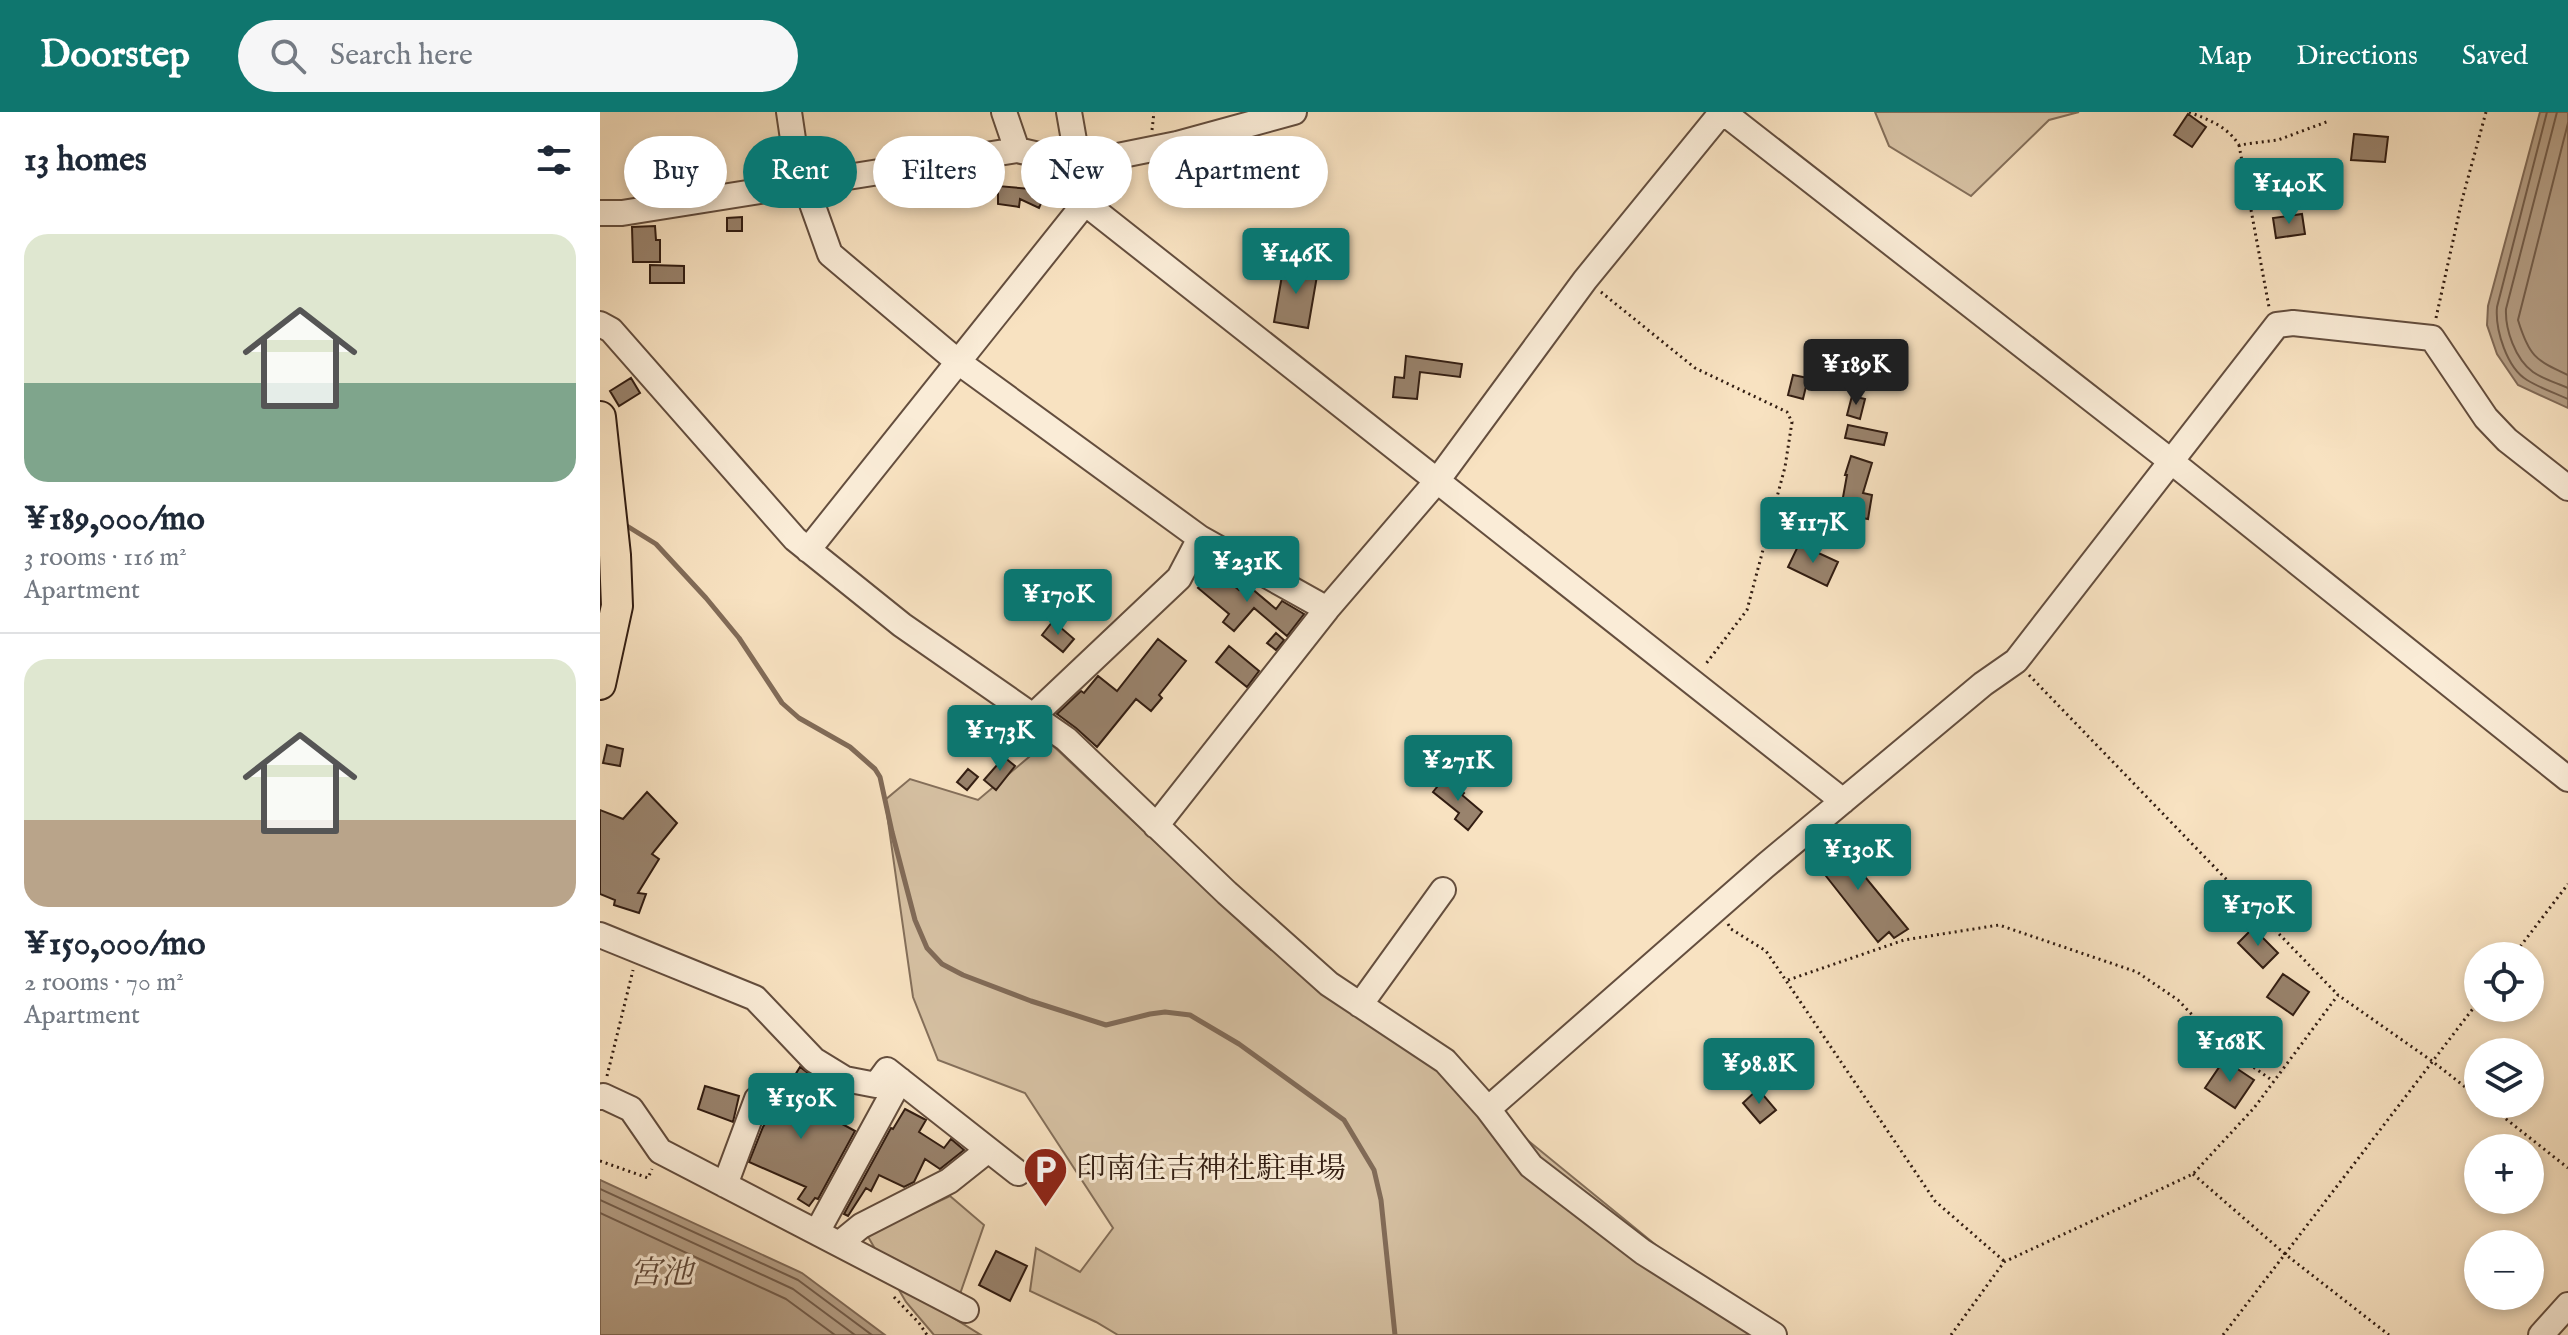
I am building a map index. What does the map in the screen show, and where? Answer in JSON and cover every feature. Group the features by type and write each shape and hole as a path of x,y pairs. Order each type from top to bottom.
{"main road":[{"path":"600,417 615,555 617,606 600,684"}],"street":[{"path":"789,112 793,136"},
{"path":"1004,112 1017,150"},
{"path":"1069,112 1073,136"},
{"path":"1132,153 1294,112"},
{"path":"1156,826 1327,609 1437,481 1585,280 1723,112 2172,462 2568,779"},
{"path":"857,176 1021,151"},
{"path":"600,213 622,213 743,194"},
{"path":"814,208 830,254 957,361 1200,538 1327,609"},
{"path":"808,550 1081,208"},
{"path":"1091,208 1694,680 1843,801"},
{"path":"1488,1109 1718,907 1983,684 2016,661 2277,325 2293,323 2432,338 2486,418 2507,440 2568,488"},
{"path":"600,324 611,330 795,539 902,625 1066,739 1227,893 1329,984 1445,1061 1488,1109 1531,1166 1643,1252 1774,1335"},
{"path":"1032,717 1179,578 1200,538"},
{"path":"1360,1005 1443,890"},
{"path":"600,935 755,998 814,1060 845,1079 876,1085 887,1070 1018,1173"},
{"path":"817,1232 900,1080"},
{"path":"601,1096 631,1109 660,1151 966,1310"},
{"path":"725,1185 757,1099"},
{"path":"839,1244 861,1226 949,1181 988,1150"},
{"path":"2541,1335 2568,1305"}],"path":[{"path":"2189,112 2215,122 2239,145 2271,314 2277,325"},
{"path":"2432,338 2462,200 2486,112"},
{"path":"2239,145 2278,140 2329,121"},
{"path":"1585,280 1695,368 1787,412 1792,422 1785,467 1747,610 1694,680"},
{"path":"2016,661 2338,995 2464,1086"},
{"path":"2524,942 2568,884"},
{"path":"1718,907 1731,929 1766,951 1788,980 1935,1201 2004,1262"},
{"path":"1788,980 1904,940 1999,925 2137,972 2178,1000 2218,1042 2273,1081"},
{"path":"601,1096 638,951"},
{"path":"1951,1335 2004,1262 2193,1174 2254,1108 2338,995"},
{"path":"2223,1335 2464,1020"},
{"path":"2505,1118 2568,1168"},
{"path":"600,1161 648,1178"},
{"path":"2193,1174 2285,1254 2389,1335"}],"shaded area":[{"path":"1875,112 2079,112 2049,120 1971,196 1889,146"},
{"path":"1048,741 1266,946 1422,1054 1766,1335 1118,1335 1030,1291 1036,1248 1080,1272 1113,1228 1025,1093 938,1060 913,997 885,800 910,779 978,800"},
{"path":"950,1196 984,1225 952,1317 981,1335 934,1335 906,1302 867,1235"}],"water":[{"path":"2540,112 2568,112 2568,408 2518,385 2497,354 2487,325 2488,306"},
{"name":"宮池","path":"600,1180 802,1273 885,1335 600,1335"}],"building":[{"path":"2188,114 2206,127 2192,147 2174,135"},
{"path":"2354,134 2388,137 2385,162 2351,160"},
{"path":"1005,187 1021,188 1019,207 1005,205"},
{"path":"2302,214 2305,234 2276,238 2273,218"},
{"path":"742,217 742,231 727,231 727,218"},
{"path":"655,226 656,240 660,240 660,262 633,262 632,227"},
{"path":"1284,264 1318,270 1308,328 1274,322"},
{"path":"650,265 684,266 684,283 650,283"},
{"path":"1406,356 1462,364 1460,377 1420,372 1417,399 1393,397 1395,377 1404,378"},
{"path":"1793,375 1808,378 1803,399 1788,395"},
{"path":"631,378 640,393 619,406 610,391"},
{"path":"1852,396 1865,399 1860,419 1847,415"},
{"path":"1848,425 1887,433 1884,445 1845,438"},
{"path":"1851,456 1872,463 1863,493 1872,495 1868,519 1840,514"},
{"path":"1799,544 1838,562 1827,586 1788,567"},
{"path":"1214,569 1239,590 1245,583 1276,609 1282,601 1304,614 1287,636 1254,608 1234,631 1223,622 1229,614 1198,588"},
{"path":"1053,621 1074,639 1063,652 1042,635"},
{"path":"1276,633 1284,640 1276,650 1267,643"},
{"path":"1158,639 1186,661 1159,695 1162,698 1151,711 1136,699 1097,747 1057,714 1081,691 1084,693 1098,676 1117,691"},
{"path":"1229,646 1259,671 1247,687 1216,662"},
{"path":"607,745 623,749 620,766 603,763"},
{"path":"1004,757 1015,766 996,790 984,780"},
{"path":"968,769 978,777 967,790 957,782"},
{"path":"1445,777 1482,812 1468,830 1455,819 1459,813 1433,792"},
{"path":"647,792 677,823 652,854 659,859 638,893 646,894 639,913 614,905 615,900 600,894 600,810 623,819"},
{"path":"1833,838 1908,929 1894,938 1889,932 1878,942 1811,857"},
{"path":"2253,928 2278,953 2263,968 2238,943"},
{"path":"2283,974 2309,992 2293,1015 2267,997"},
{"path":"2224,1060 2254,1080 2235,1108 2205,1088"},
{"path":"800,1067 816,1079 802,1102 855,1131 818,1199 815,1198 809,1206 798,1199 806,1187 749,1162 763,1127"},
{"path":"705,1086 739,1096 733,1122 698,1109"},
{"path":"1758,1089 1776,1110 1760,1123 1743,1103"},
{"path":"905,1109 926,1120 919,1132 944,1148 951,1139 964,1150 940,1169 925,1159 914,1182 904,1187 879,1175 871,1191 866,1188 848,1216 844,1214 891,1128"},
{"path":"996,1251 1027,1266 1010,1301 979,1285"}],"waterway":[{"path":"627,526 656,544 706,598 739,638 782,703 799,718 850,747 875,769 880,777 915,920 927,948 942,964 1031,1001 1106,1025 1165,1012 1190,1015 1239,1044 1344,1120 1374,1170 1381,1200 1395,1335"}],"place":[{"name":"印南住吉神社駐車場","path":"1045,1209"}]}
